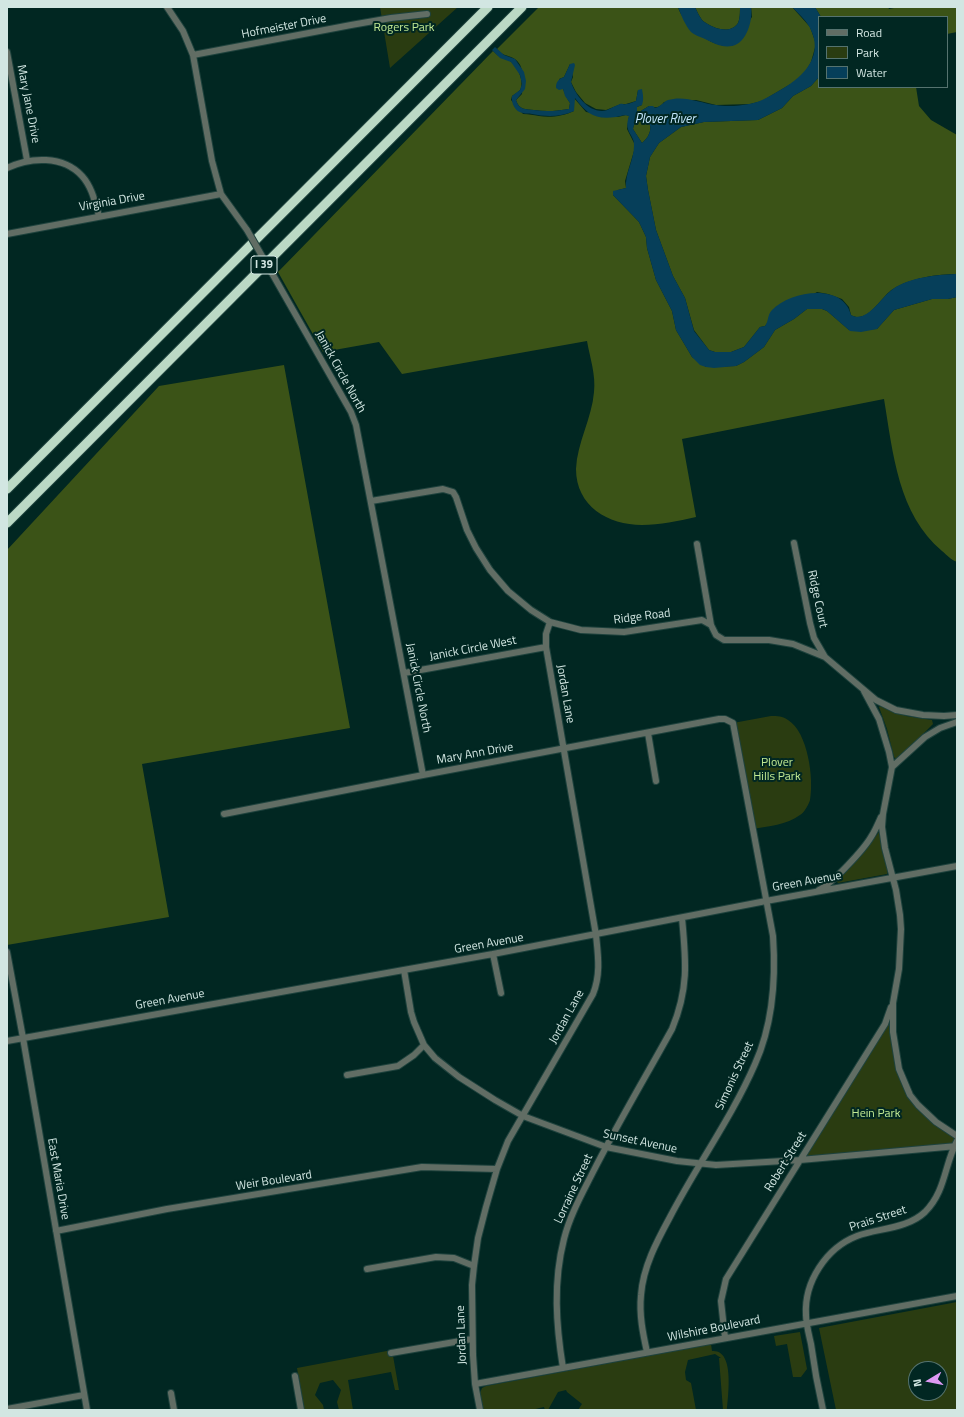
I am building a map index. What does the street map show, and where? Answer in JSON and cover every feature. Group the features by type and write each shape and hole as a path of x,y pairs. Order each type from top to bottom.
{"highway":[{"name":"I 39","path":"7,489 488,7"},
{"name":"I 39","path":"7,523 522,7"}],"street":[{"name":"Janick Circle North","path":"167,7 183,32 193,55 212,161 221,194 247,230 351,412 360,439 423,775"},
{"name":"Hofmeister Drive","path":"193,55 351,25 427,14"},
{"name":"Mary Jane Drive","path":"7,52 27,160"},
{"path":"7,168 27,160 59,162 71,168 82,176 90,189 99,216"},
{"name":"Virginia Drive","path":"7,234 221,194"},
{"name":"Ridge Road","path":"371,501 443,488 453,492 467,530 490,570 508,591 531,610 550,622 581,630 603,632 624,632 702,620 711,625"},
{"name":"Ridge Court","path":"794,543 814,638 825,657"},
{"path":"697,544 711,625 716,635 724,640 769,640 793,644 825,657 876,700 896,710 923,715 957,715"},
{"name":"Jordan Lane","path":"480,1410 475,1384 472,1339 472,1298 478,1238 497,1169 508,1141 593,994 599,967 596,934 546,647 545,639 550,622"},
{"name":"Janick Circle West","path":"404,673 546,647"},
{"path":"812,893 831,882 863,847 871,837 883,814 892,768 889,752 879,719 862,688"},
{"name":"Mary Ann Drive","path":"224,814 648,733 725,719 730,720"},
{"name":"Simonis Street","path":"647,1352 641,1321 641,1302 642,1282 647,1265 660,1234 744,1088 756,1062 766,1030 771,1006 775,958 773,936 732,723 730,720"},
{"path":"892,768 925,738 940,728 957,722"},
{"path":"648,733 656,781"},
{"name":"Robert Street","path":"725,1338 721,1301 726,1279 885,1024 892,1003 898,969 901,930 898,901 883,837 883,814"},
{"name":"Green Avenue","path":"7,1041 493,954 766,901 957,866"},
{"name":"Lorraine Street","path":"563,1368 556,1317 557,1277 564,1238 570,1219 606,1147 678,1016 685,988 686,974 686,957 682,918"},
{"name":"East Maria Drive","path":"7,952 87,1410"},
{"path":"493,954 501,993"},
{"name":"Sunset Avenue","path":"404,970 411,1012 418,1033 424,1045 435,1058 459,1077 523,1116 606,1147 699,1164 733,1164 800,1160 956,1144"},
{"name":"Robert Street","path":"892,1003 896,1054 904,1083 910,1095 926,1113 944,1128 957,1136"},
{"path":"346,1075 398,1066 414,1055 424,1045"},
{"name":"Prais Street","path":"823,1410 806,1315 807,1294 817,1271 836,1248 855,1237 907,1223 924,1213 936,1199 941,1190 952,1151 956,1144"},
{"name":"Weir Boulevard","path":"56,1231 167,1209 422,1167 497,1169"},
{"path":"367,1269 436,1257 454,1258 474,1266"},
{"name":"Wilshire Boulevard","path":"475,1384 957,1296"},
{"path":"391,1353 472,1339"},
{"path":"295,1376 301,1410"},
{"path":"171,1393 174,1410"},
{"path":"7,1409 84,1395"}],"green space":[{"name":"Rogers Park","path":"380,7 458,7 390,68"},
{"path":"539,7 678,7 683,17 704,37 719,45 732,46 752,17 751,7 792,7 810,27 816,44 811,62 804,74 794,82 762,101 750,104 716,105 696,100 664,102 659,106 649,106 639,112 637,111 637,107 642,105 638,90 636,101 621,104 606,110 596,109 585,103 576,92 571,82 573,77 570,64 564,77 559,79 565,95 570,103 569,109 547,111 528,109 519,106 516,100 522,94 523,84 519,63 497,49"},
{"path":"695,7 740,7 739,21 735,27 730,29 716,28 703,21"},
{"path":"815,7 888,7 889,9 899,7 957,7 957,32 948,34 948,16 820,16"},
{"path":"493,51 500,57 513,63 518,70 522,83 520,90 512,96 511,100 523,114 548,117 566,114 574,111 574,98 586,112 618,117 626,115 629,116 627,129 634,143 634,151 625,181 626,188 618,190 613,195 639,222 646,237 647,248 656,280 672,311 676,330 692,357 706,367 736,366 744,362 764,347 775,330 794,319 807,309 822,309 827,311 849,330 877,329 894,310 932,299 948,299 957,297 957,562 942,551 927,536 907,501 895,461 884,399 682,439 696,517 656,524 629,524 606,517 596,511 588,503 577,482 577,459 593,402 594,392 593,373 587,341 402,374 379,342 323,352 278,272"},
{"path":"818,78 818,88 916,88 919,106 931,120 957,135 957,274 924,277 900,285 888,293 869,313 857,317 851,315 849,307 842,299 817,292 768,322 765,326 760,327 744,347 731,352 715,352 709,350 694,330 685,298 673,276 656,230 646,176 650,157 659,143 681,127 704,122 758,120 782,108 793,96 811,86"},
{"path":"642,119 649,123 650,130 649,134 642,143 633,129 636,122"},
{"path":"284,365 350,728 142,764 169,917 7,945 7,550 159,386"},
{"path":"880,706 906,716 932,720 933,724 898,759 894,757 887,729 879,707"},
{"name":"Plover Hills Park","path":"771,716 780,716 795,726 805,745 811,780 810,800 802,814 795,818 777,825 753,829 733,723"},
{"path":"879,832 888,871 887,874 838,883 836,880 870,844"},
{"name":"Hein Park","path":"893,1003 899,1069 918,1105 957,1136 957,1146 800,1160 864,1059"},
{"path":"957,1302 957,1410 836,1410 819,1328"},
{"path":"800,1332 807,1369 801,1377 793,1377 787,1344 776,1346 774,1336"},
{"path":"711,1344 712,1351 719,1352 724,1357 727,1365 729,1384 727,1410 723,1410 719,1358 721,1358 715,1354 688,1360 685,1372 686,1380 691,1383 696,1410 578,1410 582,1404 566,1390 558,1392 548,1410 545,1410 544,1407 531,1410 483,1410 480,1393 482,1388 486,1386"},
{"path":"392,1350 399,1390 395,1390 391,1372 348,1380 353,1410 339,1410 337,1402 341,1390 333,1380 320,1383 315,1395 323,1405 324,1410 304,1410 297,1368"}],"water":[{"path":"678,7 695,7 703,21 716,28 730,29 735,27 738,23 740,17 740,7 751,7 750,24 745,36 737,44 732,46 721,46 691,32"},
{"name":"Plover River","path":"792,7 815,7 820,16 818,16 818,78 811,86 793,96 782,108 758,120 704,122 681,127 659,143 650,157 646,176 656,230 673,276 685,298 694,331 709,350 715,352 731,352 744,347 760,327 765,326 770,312 780,303 803,295 815,293 827,294 838,298 846,305 851,315 857,317 868,313 888,293 900,285 915,279 957,274 957,297 948,299 932,299 894,310 877,329 861,332 850,331 827,311 822,309 807,309 794,319 775,330 764,347 744,362 736,366 714,368 706,367 700,365 692,357 676,330 672,311 656,280 647,248 646,237 639,222 613,195 613,191 626,188 627,177 633,156 634,142 627,126 629,116 624,115 609,118 597,117 588,112 575,98 574,111 564,114 548,116 520,112 514,107 512,96 520,90 522,84 520,75 511,62 500,58 492,50 495,47 504,55 515,59 524,72 526,81 525,89 516,100 519,106 525,109 556,111 569,109 570,103 565,96 563,89 559,90 556,86 558,81 564,77 570,64 574,63 575,65 571,82 573,87 582,101 591,108 597,110 604,111 620,104 627,104 636,101 638,90 642,89 643,103 637,107 637,111 639,112 649,106 653,106 655,108 668,100 680,98 720,106 741,105 758,102 766,98 790,84 805,71 810,64 815,47 814,38 804,19","holes":["642,119 649,123 649,134 642,143 633,129 635,124"]}]}
